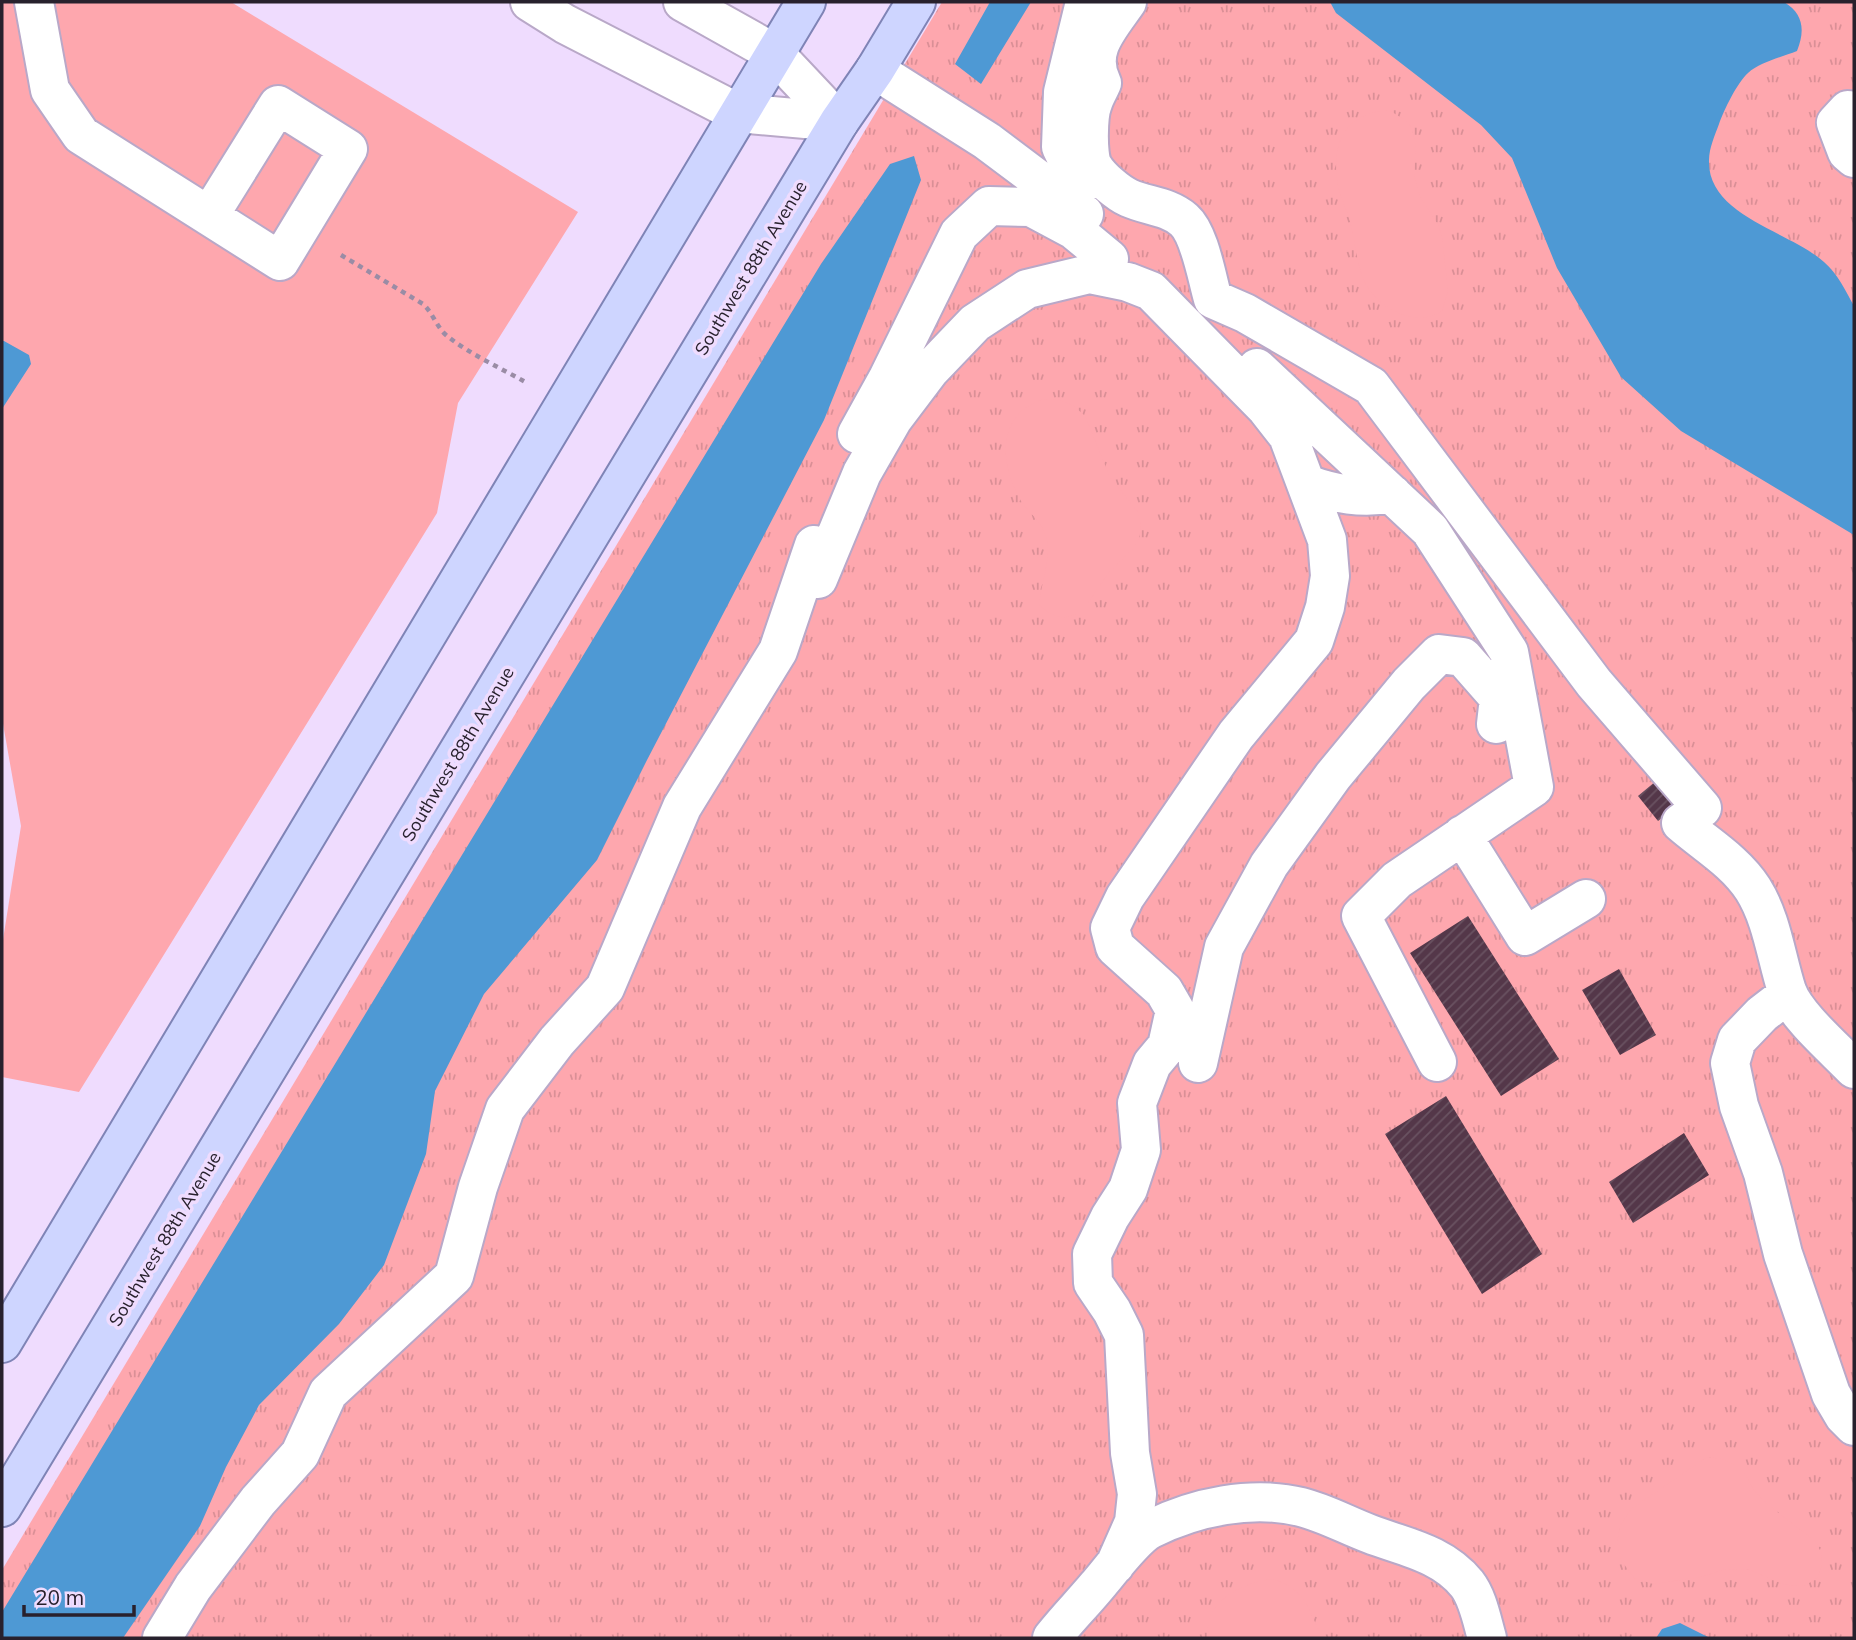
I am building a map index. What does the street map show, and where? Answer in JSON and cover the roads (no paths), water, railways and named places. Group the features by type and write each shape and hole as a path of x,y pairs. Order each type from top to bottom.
{"main road":[{"path":"2,1343 806,2"},
{"name":"Southwest 88th Avenue","path":"2,1507 839,122 916,2"}],"street":[{"path":"34,2 50,90 80,135 209,216"},
{"path":"530,2 565,24 738,113 839,122"},
{"path":"683,2 774,53 839,122"},
{"path":"1080,186 1061,147 1063,92 1085,2"},
{"path":"1127,2 1107,29 1096,55 1096,71 1102,83 1092,105 1089,136 1093,165 1112,186 1128,198 1169,210 1185,220 1199,249 1213,299 1245,313 1371,386 1594,683 1702,808 1681,823 1731,863 1752,887 1766,913 1788,994 1815,1028 1854,1069"},
{"path":"875,69 987,141 1096,223 1320,424 1430,530 1509,652 1534,787 1397,880 1361,916 1437,1062"},
{"path":"1854,111 1848,110 1836,123 1847,152 1854,158"},
{"path":"162,1638 193,1587 258,1501 300,1454 328,1393 454,1276 478,1187 505,1109 557,1041 605,988 682,807 778,651 810,561 833,478 888,378 959,234 989,206 1031,207 1074,230 1109,259"},
{"path":"818,579 862,473 893,419 930,370 975,323 1027,289 1089,274 1151,290 1266,408 1288,436 1327,540 1330,576 1325,607 1314,640 1236,735 1125,897 1110,928 1115,947 1164,991 1174,1010 1167,1045 1152,1064 1137,1103 1141,1150 1128,1189 1110,1217 1093,1254 1093,1283 1124,1335 1130,1453 1137,1493 1134,1522 1115,1565"},
{"path":"1307,484 1335,494 1372,497 1392,494"},
{"path":"1509,652 1594,683"},
{"path":"1198,1063 1224,947 1269,865 1334,776 1409,684 1439,654 1463,657 1499,698 1496,724"},
{"path":"1462,835 1525,936 1586,899"},
{"path":"1788,994 1762,1014 1737,1040 1730,1063 1739,1106 1763,1173 1783,1254 1831,1394 1844,1416 1854,1426"},
{"path":"1052,1638 1149,1530 1196,1511 1231,1503 1299,1506 1336,1518 1370,1534 1406,1544 1441,1560 1468,1584 1487,1638"}],"water":[{"path":"990,2 1031,2 981,84 955,64"},
{"path":"1330,2 1784,2 1796,12 1802,30 1797,51 1771,60 1744,77 1721,118 1709,160 1712,179 1721,195 1736,209 1824,262 1837,277 1854,306 1854,535 1681,431 1621,377 1557,268 1512,158 1481,125 1336,13"},
{"path":"914,156 921,180 824,420 597,860 484,994 435,1091 426,1154 384,1265 339,1324 259,1405 226,1467 200,1526 123,1638 2,1638 2,1612 821,264 890,164"},
{"path":"2,341 29,355 31,364 2,409"},
{"path":"1680,1623 1712,1638 1656,1638 1662,1629"}]}
